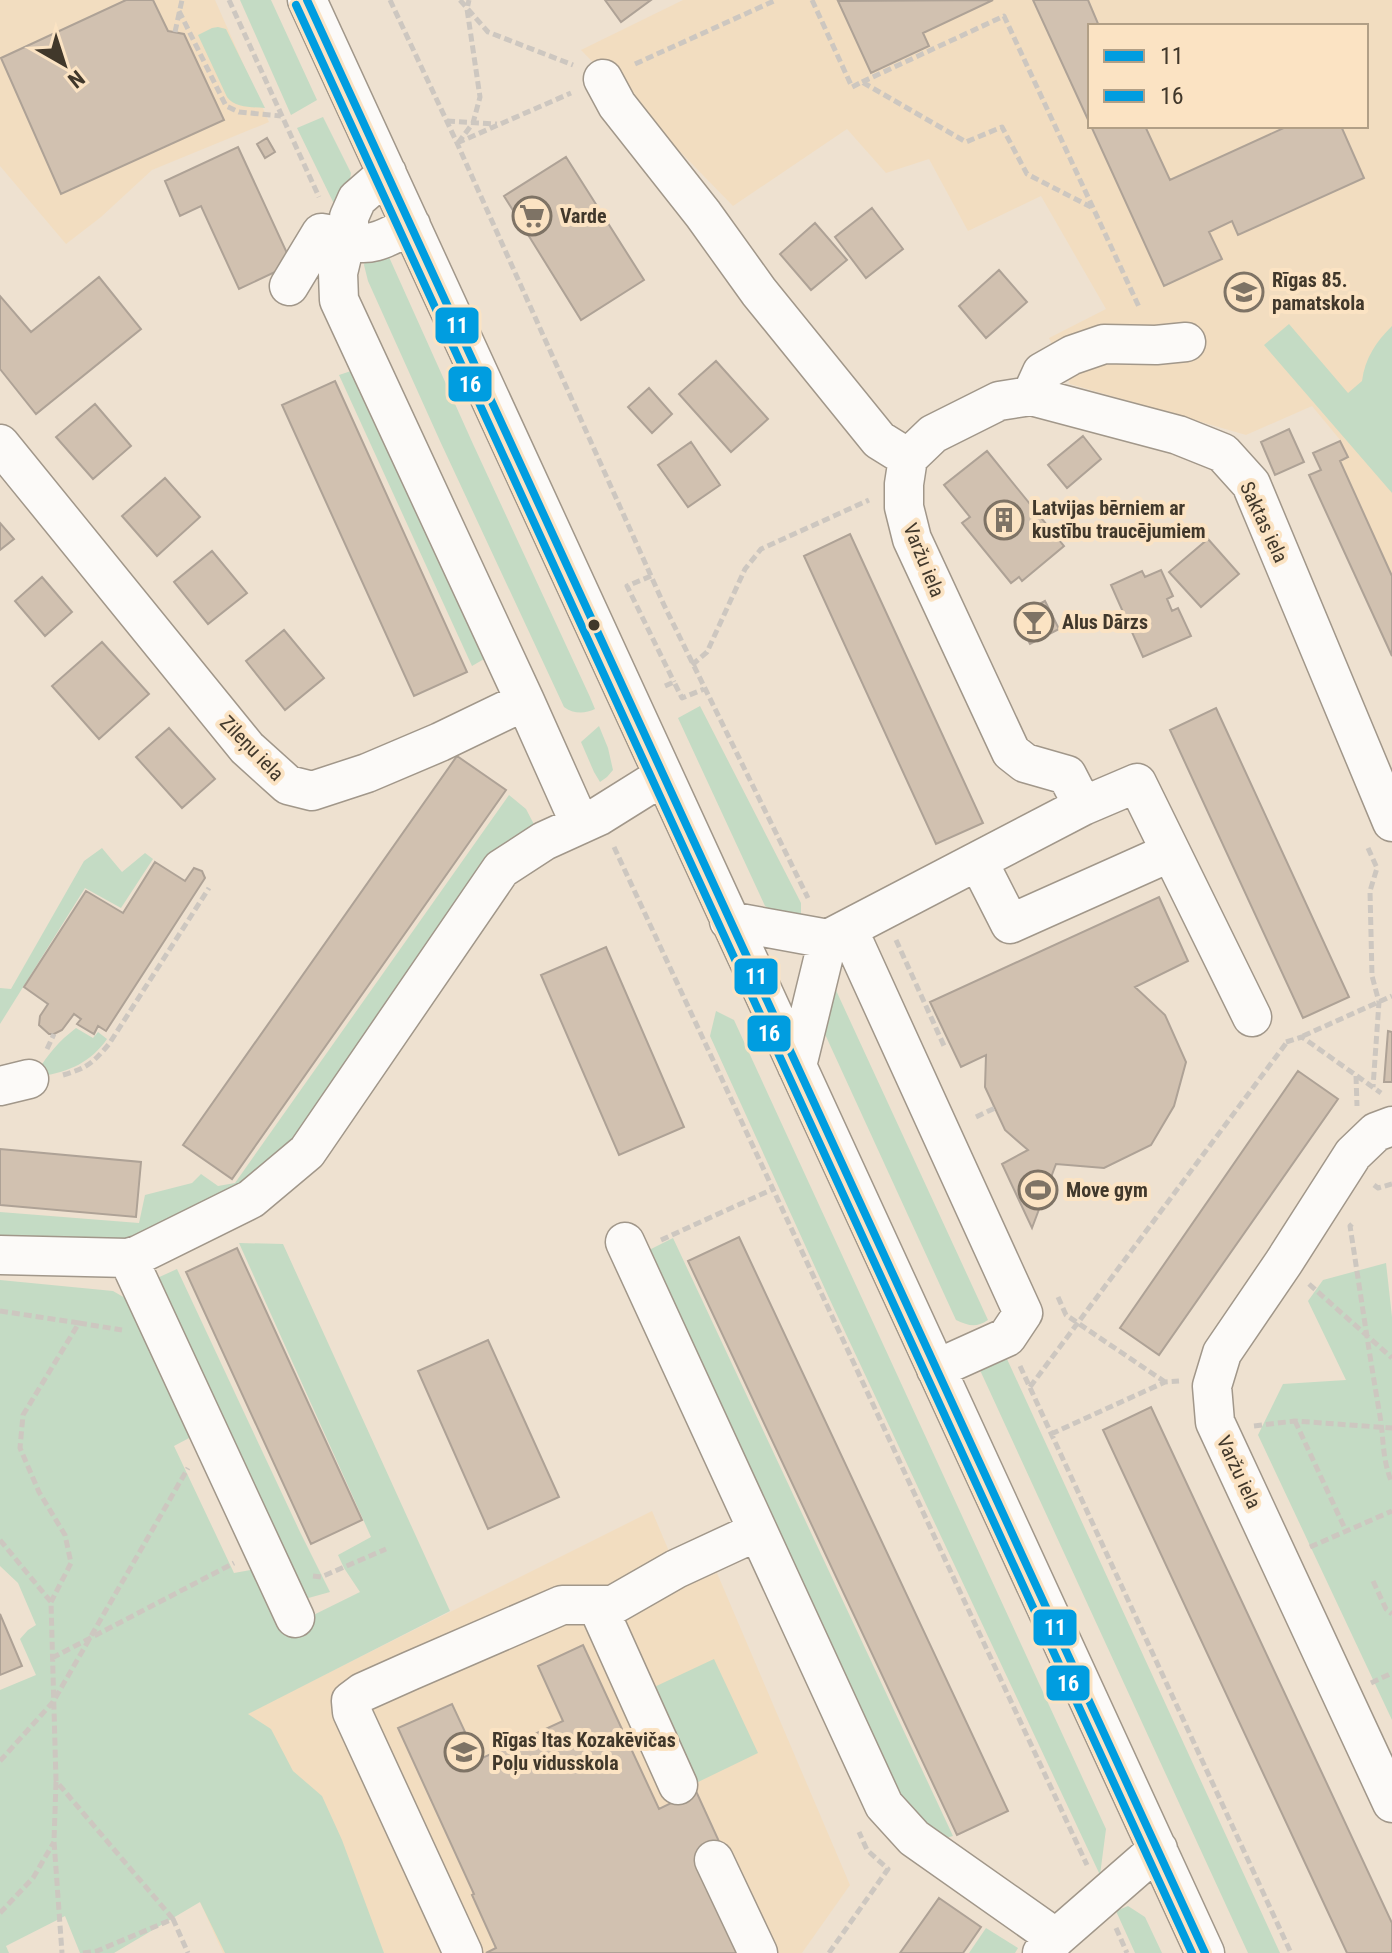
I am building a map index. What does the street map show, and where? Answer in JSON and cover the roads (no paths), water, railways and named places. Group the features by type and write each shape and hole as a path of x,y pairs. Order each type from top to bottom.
{"street":[{"path":"307,0 1205,1953"},
{"path":"594,83 617,105 703,214 759,292 906,471"},
{"path":"387,173 357,199 349,217 342,238 339,300 525,701 590,820"},
{"path":"289,286 321,233 376,243 411,225"},
{"path":"1031,396 1042,372 1072,355 1104,344 1171,344"},
{"name":"Saktas iela","path":"906,471 933,434 999,401 1031,396 1178,435 1223,453 1251,484 1379,833"},
{"name":"Zileņu iela","path":"0,444 247,748 288,785 312,791 367,773 525,701"},
{"name":"Varžu iela","path":"906,471 904,507 912,539 1011,752 1025,763 1067,775 1083,806"},
{"path":"0,1255 128,1258 251,1199 307,1152 501,869 544,841 590,820 663,776"},
{"path":"729,921 838,934 1083,806 1137,783 1252,1017"},
{"path":"978,861 1010,924 1171,852"},
{"path":"797,1066 838,934"},
{"path":"838,934 1023,1313 1007,1337 936,1369"},
{"name":"Varžu iela","path":"1392,1126 1376,1132 1353,1154 1222,1353 1212,1386 1215,1422 1392,1803"},
{"path":"628,1248 884,1805 914,1838 1049,1946 1158,1849"},
{"path":"128,1258 295,1618"},
{"path":"463,1953 352,1712 351,1701 363,1692 562,1605 613,1605 676,1569 758,1531"},
{"path":"597,1605 678,1785"},
{"path":"714,1860 758,1953"}],"place":[{"name":"Varde","path":"532,216"},
{"name":"Rīgas 85. pamatskola","path":"1244,292"},
{"name":"Latvijas bērniem ar kustību traucējumiem","path":"1004,520"},
{"name":"Alus Dārzs","path":"1034,622"},
{"name":"Move gym","path":"1038,1190"},
{"name":"Rīgas Itas Kozakēvičas Poļu vidusskola","path":"464,1752"}]}
